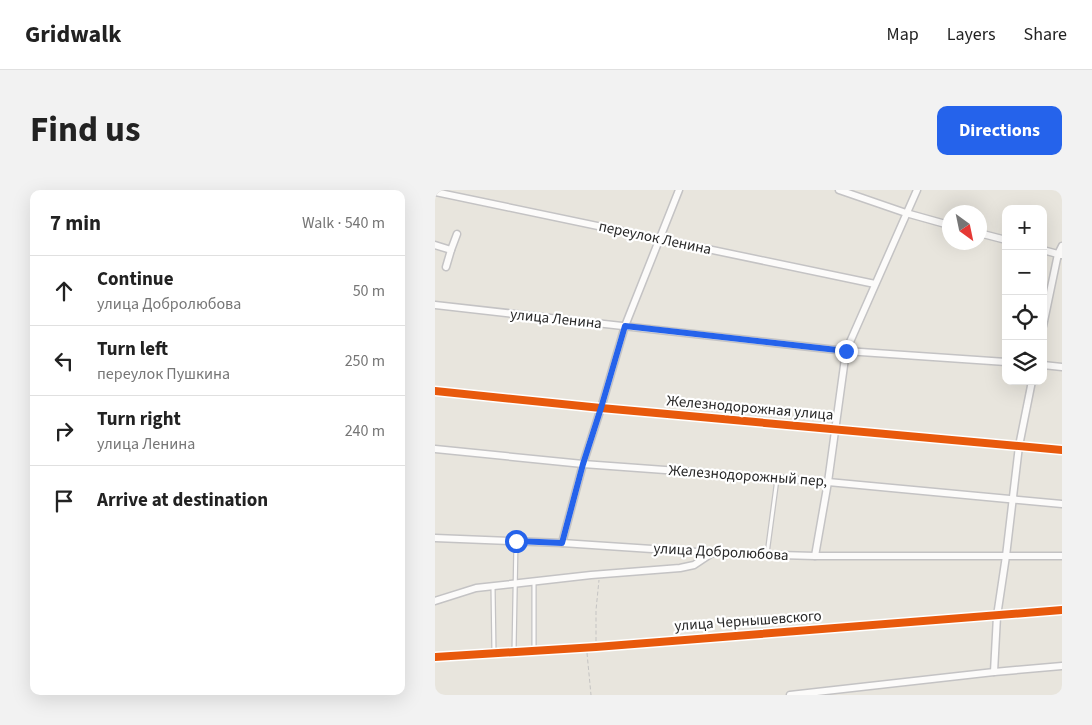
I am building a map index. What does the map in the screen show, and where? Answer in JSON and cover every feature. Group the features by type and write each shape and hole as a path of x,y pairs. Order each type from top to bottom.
{"street":[{"path":"562,543 583,464 625,326 679,190"},
{"path":"839,190 942,223"},
{"path":"815,556 828,482 846,351 917,190"},
{"name":"переулок Ленина","path":"435,192 875,284"},
{"path":"446,267 457,234"},
{"path":"987,235 1002,239"},
{"path":"435,245 451,250"},
{"path":"1047,309 1062,246"},
{"path":"1047,251 1060,255"},
{"name":"улица Ленина","path":"435,305 846,351 1002,362"},
{"path":"1047,365 1062,367"},
{"path":"994,672 997,616 1014,500 1019,446 1031,385"},
{"name":"Железнодорожная улица","path":"435,391 1062,450"},
{"name":"Железнодорожный пер,","path":"435,449 583,464 828,482 1062,504"},
{"name":"улица Добролюбова","path":"435,538 562,543 712,553 815,556 1062,556"},
{"path":"435,601 476,588 600,574 687,567 694,565 712,553"},
{"name":"улица Чернышевского","path":"435,657 596,647 1062,610"},
{"path":"790,695 1062,666"}],"lane":[{"path":"767,554 777,478"},
{"path":"514,652 516,541"},
{"path":"534,651 535,581"},
{"path":"493,586 494,653"}],"path":[{"path":"596,647 596,610 600,574"},
{"path":"587,647 591,695"}],"cycle path":[{"path":"435,391 1062,450"},
{"path":"435,657 596,647 1062,610"}],"route":[{"path":"516,541 562,543 583,464 625,326 846,351"}]}
